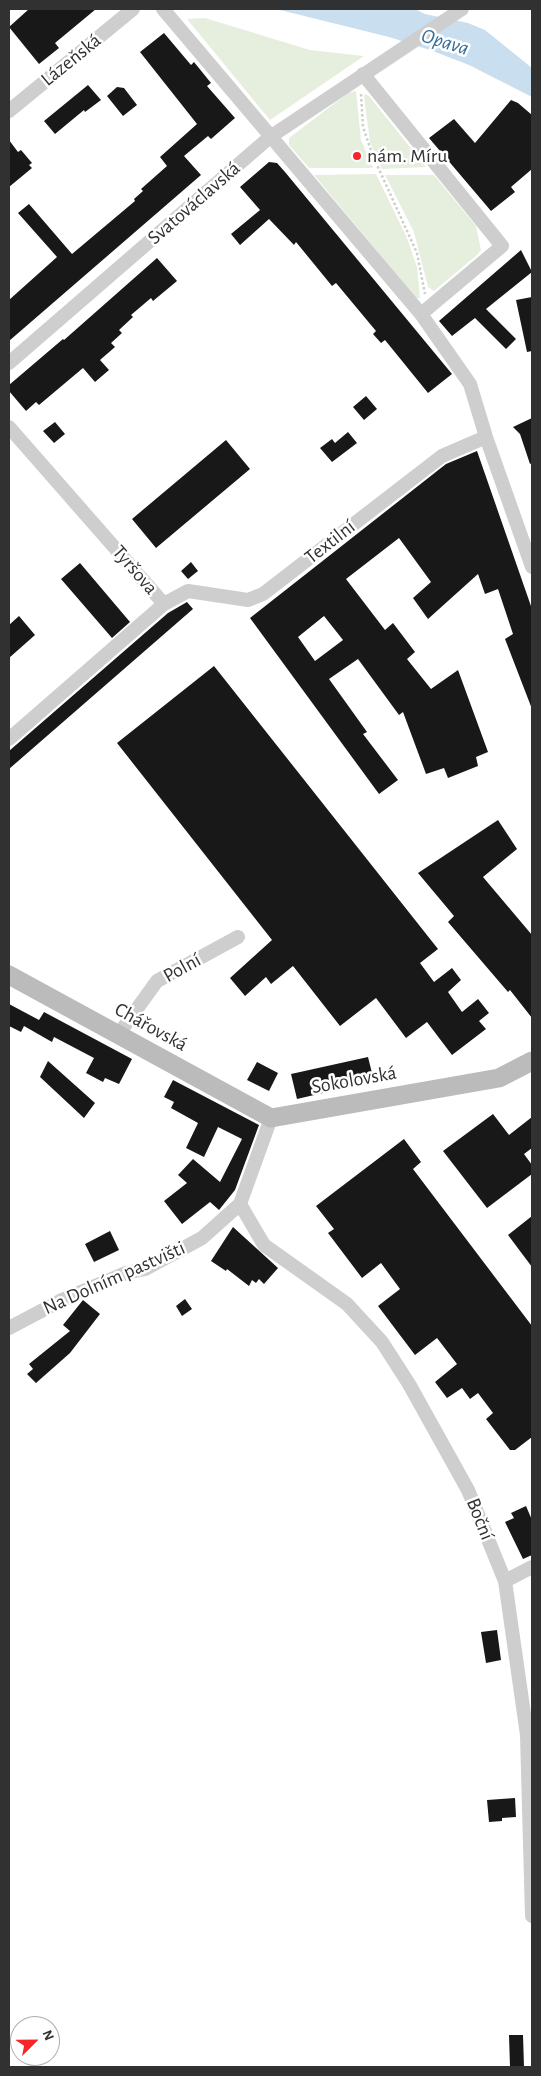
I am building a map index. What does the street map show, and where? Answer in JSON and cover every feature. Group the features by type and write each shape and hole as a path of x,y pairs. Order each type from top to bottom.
{"street":[{"name":"Lázeňská","path":"9,111 133,9"},
{"path":"162,9 270,137 425,310 470,384 486,437 532,567"},
{"name":"Svatováclavská","path":"9,363 270,137 458,11"},
{"path":"363,74 502,246 425,310"},
{"name":"Tyršova","path":"9,427 164,604 9,739"},
{"name":"Textilní","path":"164,604 188,591 248,600 263,594 442,456 486,437"},
{"name":"Polní","path":"118,1035 157,981 238,937"},
{"name":"Chářovská","path":"9,975 271,1118"},
{"name":"Sokolovská","path":"271,1118 498,1078 532,1061"},
{"path":"240,1204 271,1118"},
{"name":"Na Dolním pastvišti","path":"9,1328 62,1300 126,1273 145,1269 202,1238 240,1204"},
{"name":"Boční","path":"240,1204 264,1245 347,1304 382,1342 410,1384 468,1490 505,1581 527,1735 532,1916"},
{"path":"505,1581 532,1568"}],"path":[{"path":"363,74 360,88 363,127 373,156 417,253 425,310"}],"green space":[{"path":"205,18 310,50 364,56 270,120 187,19"},
{"path":"356,91 361,140 373,168 309,168 289,145 289,138 348,93"},
{"path":"365,94 369,96 426,167 382,169 370,142"},
{"path":"376,174 407,238 417,267 420,298 416,298 314,175"},
{"path":"385,175 434,175 476,226 481,250 434,291 428,287 414,232"}],"water":[{"name":"Opava","path":"276,9 415,9 425,14 468,23 485,30 532,68 532,97 469,65 430,50 389,37"}],"building":[{"path":"29,9 96,9 55,43 59,48 39,64 9,27"},
{"path":"164,33 191,65 194,62 211,83 207,86 235,118 211,139 208,136 184,156 201,175 9,341 9,300 57,257 18,213 29,204 72,254 135,201 134,199 143,191 141,189 167,166 160,157 197,124 140,52"},
{"path":"88,85 101,100 85,112 84,110 55,134 44,121"},
{"path":"117,87 124,88 137,105 123,116 107,96"},
{"path":"511,100 518,103 532,115 532,169 511,187 515,192 491,211 429,138 454,119 475,143"},
{"path":"9,140 18,152 21,150 32,163 29,165 32,168 9,187"},
{"path":"269,162 277,163 285,172 452,374 428,393 385,340 381,343 373,334 376,331 336,283 332,286 296,242 294,245 269,219 240,245 231,234 260,210 240,187"},
{"path":"521,250 532,272 486,309 516,339 506,349 475,318 452,336 439,321"},
{"path":"157,258 177,281 153,301 151,298 131,315 133,317 119,330 122,333 111,343 115,347 100,360 109,370 95,382 83,368 39,405 36,402 26,411 9,391 9,385 64,340"},
{"path":"532,297 532,351 527,352 516,300"},
{"path":"366,396 377,409 364,420 353,407"},
{"path":"532,418 532,463 530,464 520,434 513,427"},
{"path":"55,422 65,434 54,443 43,431"},
{"path":"348,432 357,443 332,462 320,448 332,439 335,443"},
{"path":"226,440 250,469 156,548 132,519"},
{"path":"477,451 532,609 532,709 505,639 513,634 498,589 485,594 478,574 428,619 413,598 431,582 399,538 346,579 385,630 393,623 415,652 407,659 431,689 458,670 488,752 476,757 478,766 448,778 444,768 426,774 403,712 399,715 358,659 329,679 367,732 363,734 398,780 379,794 250,618 446,464","holes":["324,616 343,640 315,661 298,637"]},
{"path":"191,562 198,571 188,579 181,571"},
{"path":"80,563 130,622 112,638 61,579"},
{"path":"187,602 193,609 9,769 9,751 168,613"},
{"path":"19,616 35,635 9,658 9,625"},
{"path":"214,666 438,949 420,963 434,982 452,968 461,980 448,992 462,1012 478,999 489,1013 479,1021 486,1029 452,1055 427,1022 406,1038 376,998 340,1026 293,966 271,984 266,977 245,996 230,978 272,940 117,743"},
{"path":"498,820 517,849 483,877 532,935 532,1018 510,990 508,992 448,922 454,916 418,873"},
{"path":"9,1004 39,1020 44,1012 132,1059 119,1084 105,1078 103,1082 86,1073 94,1058 54,1037 52,1042 24,1026 21,1032 9,1026"},
{"path":"368,1057 374,1081 297,1099 291,1074"},
{"path":"48,1061 95,1103 84,1118 40,1077"},
{"path":"257,1062 278,1073 269,1091 247,1080"},
{"path":"173,1080 259,1125 235,1190 219,1210 210,1202 182,1224 164,1201 187,1183 178,1175 193,1159 220,1182 242,1139 218,1127 204,1157 186,1148 198,1123 171,1108 174,1102 164,1097"},
{"path":"493,1114 509,1135 532,1117 532,1148 524,1154 532,1165 532,1174 487,1208 443,1151"},
{"path":"404,1139 421,1162 413,1169 532,1326 532,1437 515,1450 510,1450 486,1419 493,1413 478,1393 470,1399 462,1388 447,1398 435,1382 457,1364 437,1338 415,1355 378,1306 400,1289 381,1263 362,1278 328,1233 334,1229 316,1206"},
{"path":"532,1216 532,1267 508,1235"},
{"path":"233,1227 278,1268 264,1284 259,1279 256,1283 252,1280 249,1286 227,1269 226,1271 211,1261"},
{"path":"110,1231 119,1250 94,1262 85,1244"},
{"path":"185,1299 192,1309 182,1316 176,1306"},
{"path":"83,1300 100,1314 70,1353 36,1383 27,1374 33,1369 29,1364 70,1331 63,1325"},
{"path":"526,1506 532,1520 532,1555 523,1559 505,1522 514,1518 511,1513"},
{"path":"497,1630 501,1660 486,1663 481,1632"},
{"path":"515,1798 516,1817 502,1818 502,1821 489,1822 487,1800"},
{"path":"509,2035 523,2035 524,2067 510,2067"}],"place":[{"name":"nám. Míru","path":"357,156"}]}
